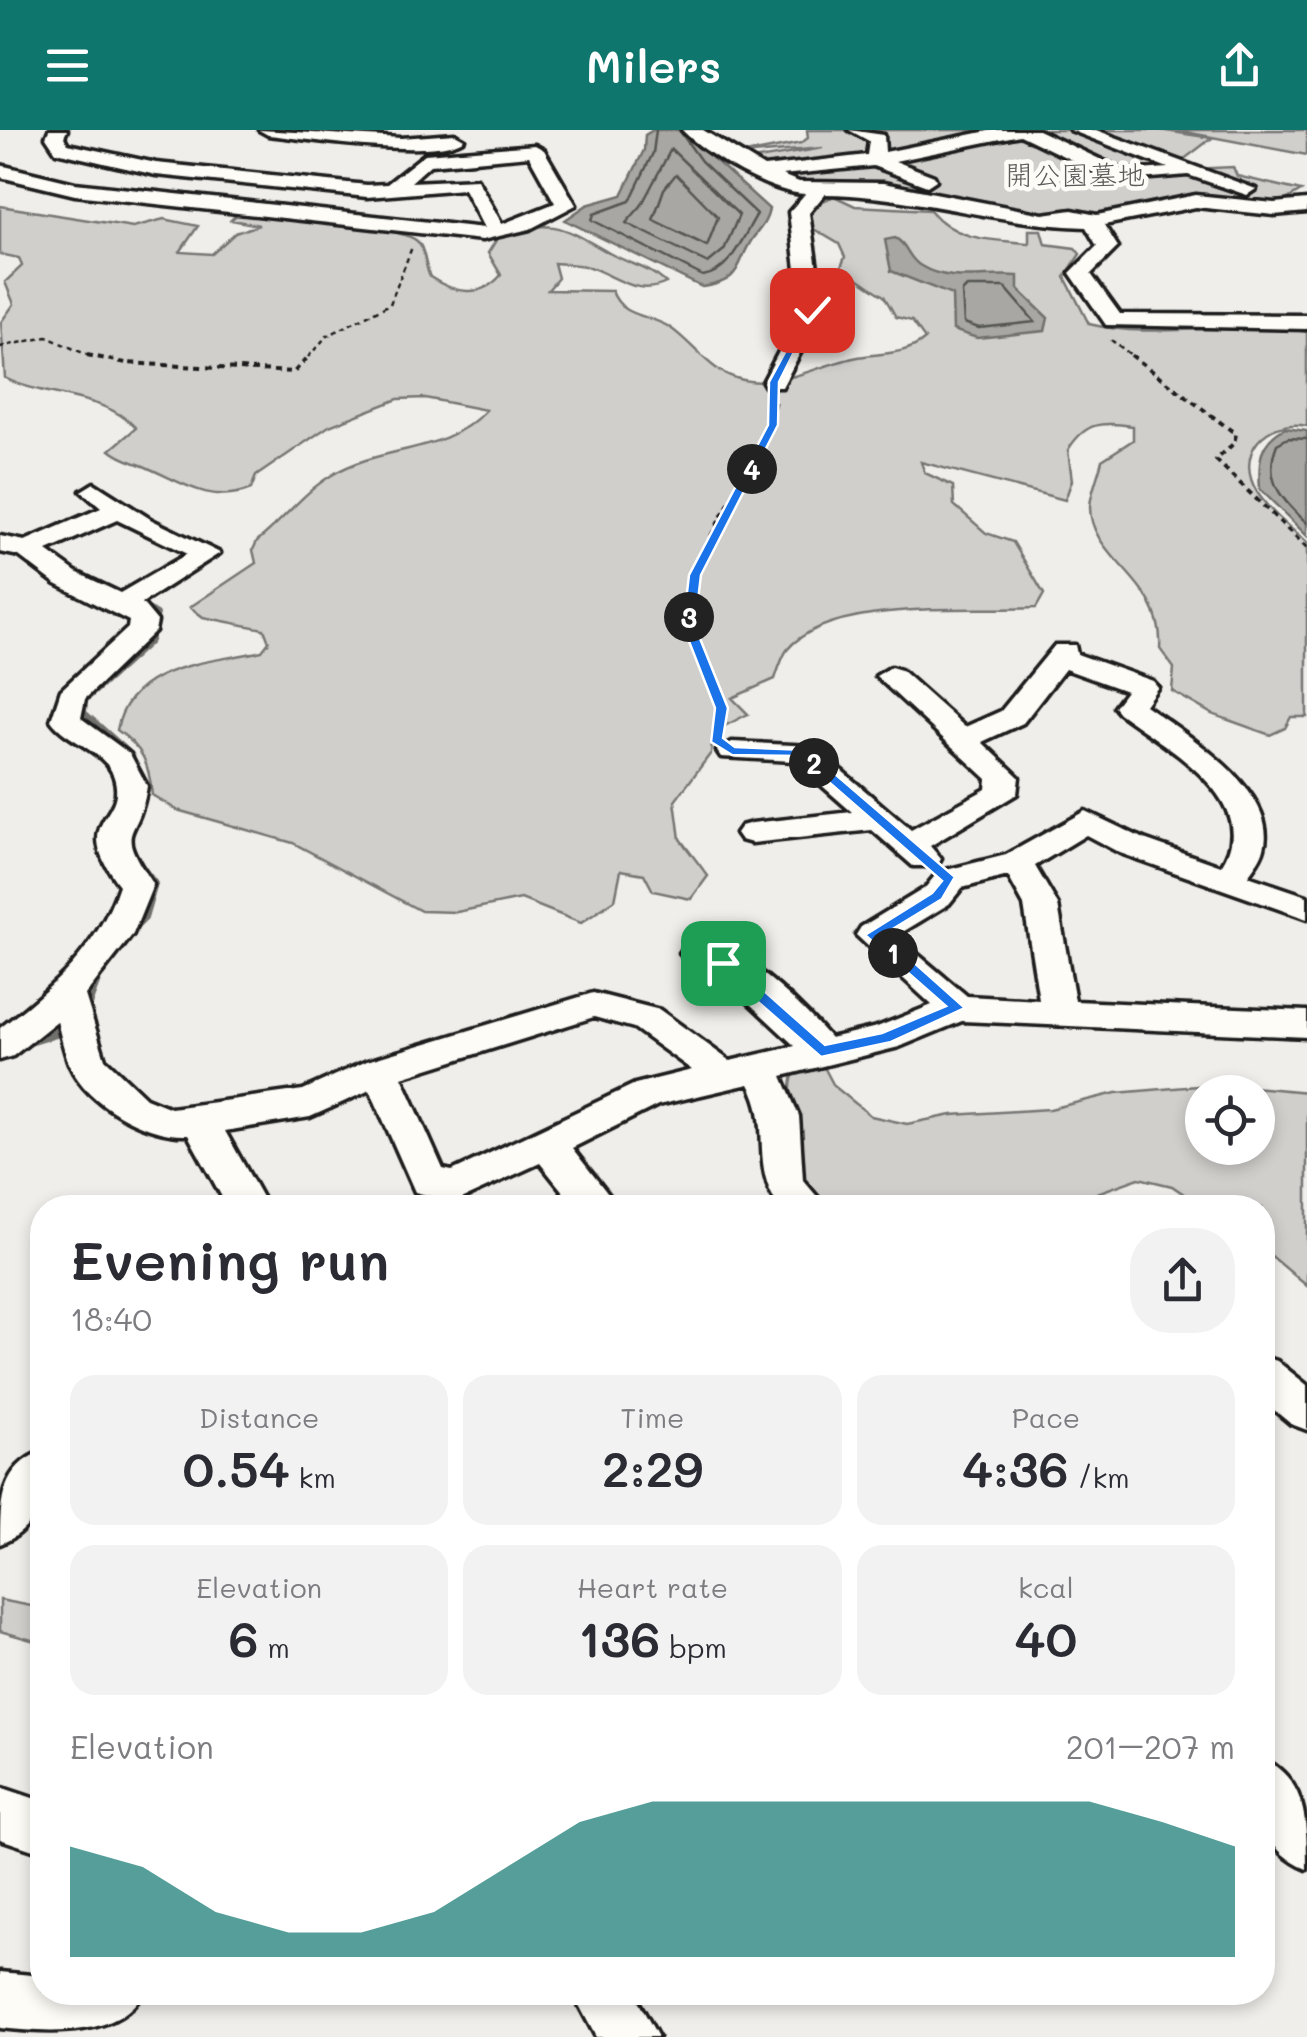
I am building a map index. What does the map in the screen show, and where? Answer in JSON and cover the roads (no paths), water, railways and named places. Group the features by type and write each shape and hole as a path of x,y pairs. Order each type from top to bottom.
{"street":[{"path":"58,130 55,137 62,148 156,170 367,191 470,182 496,231"},
{"path":"268,130 366,134 420,143 547,130"},
{"path":"691,130 734,161 796,188 883,189 1024,218 1094,222 1196,201 1274,209 1307,206"},
{"path":"858,130 878,139 875,160"},
{"path":"762,173 824,162 875,160 1022,130 1122,178 1190,172"},
{"path":"1079,130 1190,172 1307,206"},
{"path":"278,212 366,134"},
{"path":"1040,162 1122,146"},
{"path":"0,171 76,190 482,234 522,225 566,205 535,150 424,160 393,188"},
{"path":"26,177 79,154"},
{"path":"875,160 1030,211 1094,222 1108,246 1080,273 1108,316 1123,322 1224,318 1307,322"},
{"path":"774,382 812,310 799,212 818,191"},
{"path":"38,203 208,224 231,207"},
{"path":"94,491 143,526 207,553 122,604"},
{"path":"14,547 120,509"},
{"path":"0,1047 67,994 130,915 136,885 114,852 113,838 131,788 130,776 115,758 66,720 65,710 71,696 142,631 138,612 66,578 14,547"},
{"path":"962,739 1012,717 1063,655 1143,687 1129,706 1230,787 1249,813 1249,846 1228,882"},
{"path":"891,676 1003,777 1001,794 909,844"},
{"path":"732,751 802,752 950,880"},
{"path":"752,832 880,818"},
{"path":"958,1008 873,935 937,896 950,880 1017,864 1085,821 1132,846 1307,908"},
{"path":"1017,864 1041,905 1058,1013"},
{"path":"697,953 723,963 749,982 821,1052"},
{"path":"67,994 88,1065 133,1108 170,1122 310,1103 380,1070 593,1005 619,1006 654,1020 739,1070 776,1102 782,1178 790,1195"},
{"path":"380,1070 429,1181 454,1187 548,1146 600,1114 648,1094 886,1038 958,1008 1307,1024"},
{"path":"199,1120 241,1195"},
{"path":"548,1146 588,1195"},
{"path":"1275,1385 1307,1412"},
{"path":"0,1523 30,1486"},
{"path":"1275,1801 1307,1842"},
{"path":"0,1813 30,1823"},
{"path":"0,2000 30,2003"},
{"path":"48,2005 96,2010 102,2005"},
{"path":"608,2005 628,2037"}],"water":[{"path":"653,130 682,130 769,209 737,270 725,281 702,287 565,220 587,205 622,195 644,150 645,135"},
{"path":"895,238 916,263 944,275 1018,276 1018,289 1048,318 1045,331 977,338 953,330 952,295 891,271 885,240"},
{"path":"1285,428 1307,431 1307,536 1260,489 1262,453 1276,433"}],"waterway":[{"path":"136,602 157,614 150,640"},
{"path":"142,783 127,752 83,713 84,700 150,640"},
{"path":"131,931 144,918 154,884 135,859"},
{"path":"88,1004 99,975"},
{"path":"84,1016 89,1002"},
{"path":"0,1050 69,1029"}],"park label":[{"name":"開公園墓地","path":"1075,174"}]}
